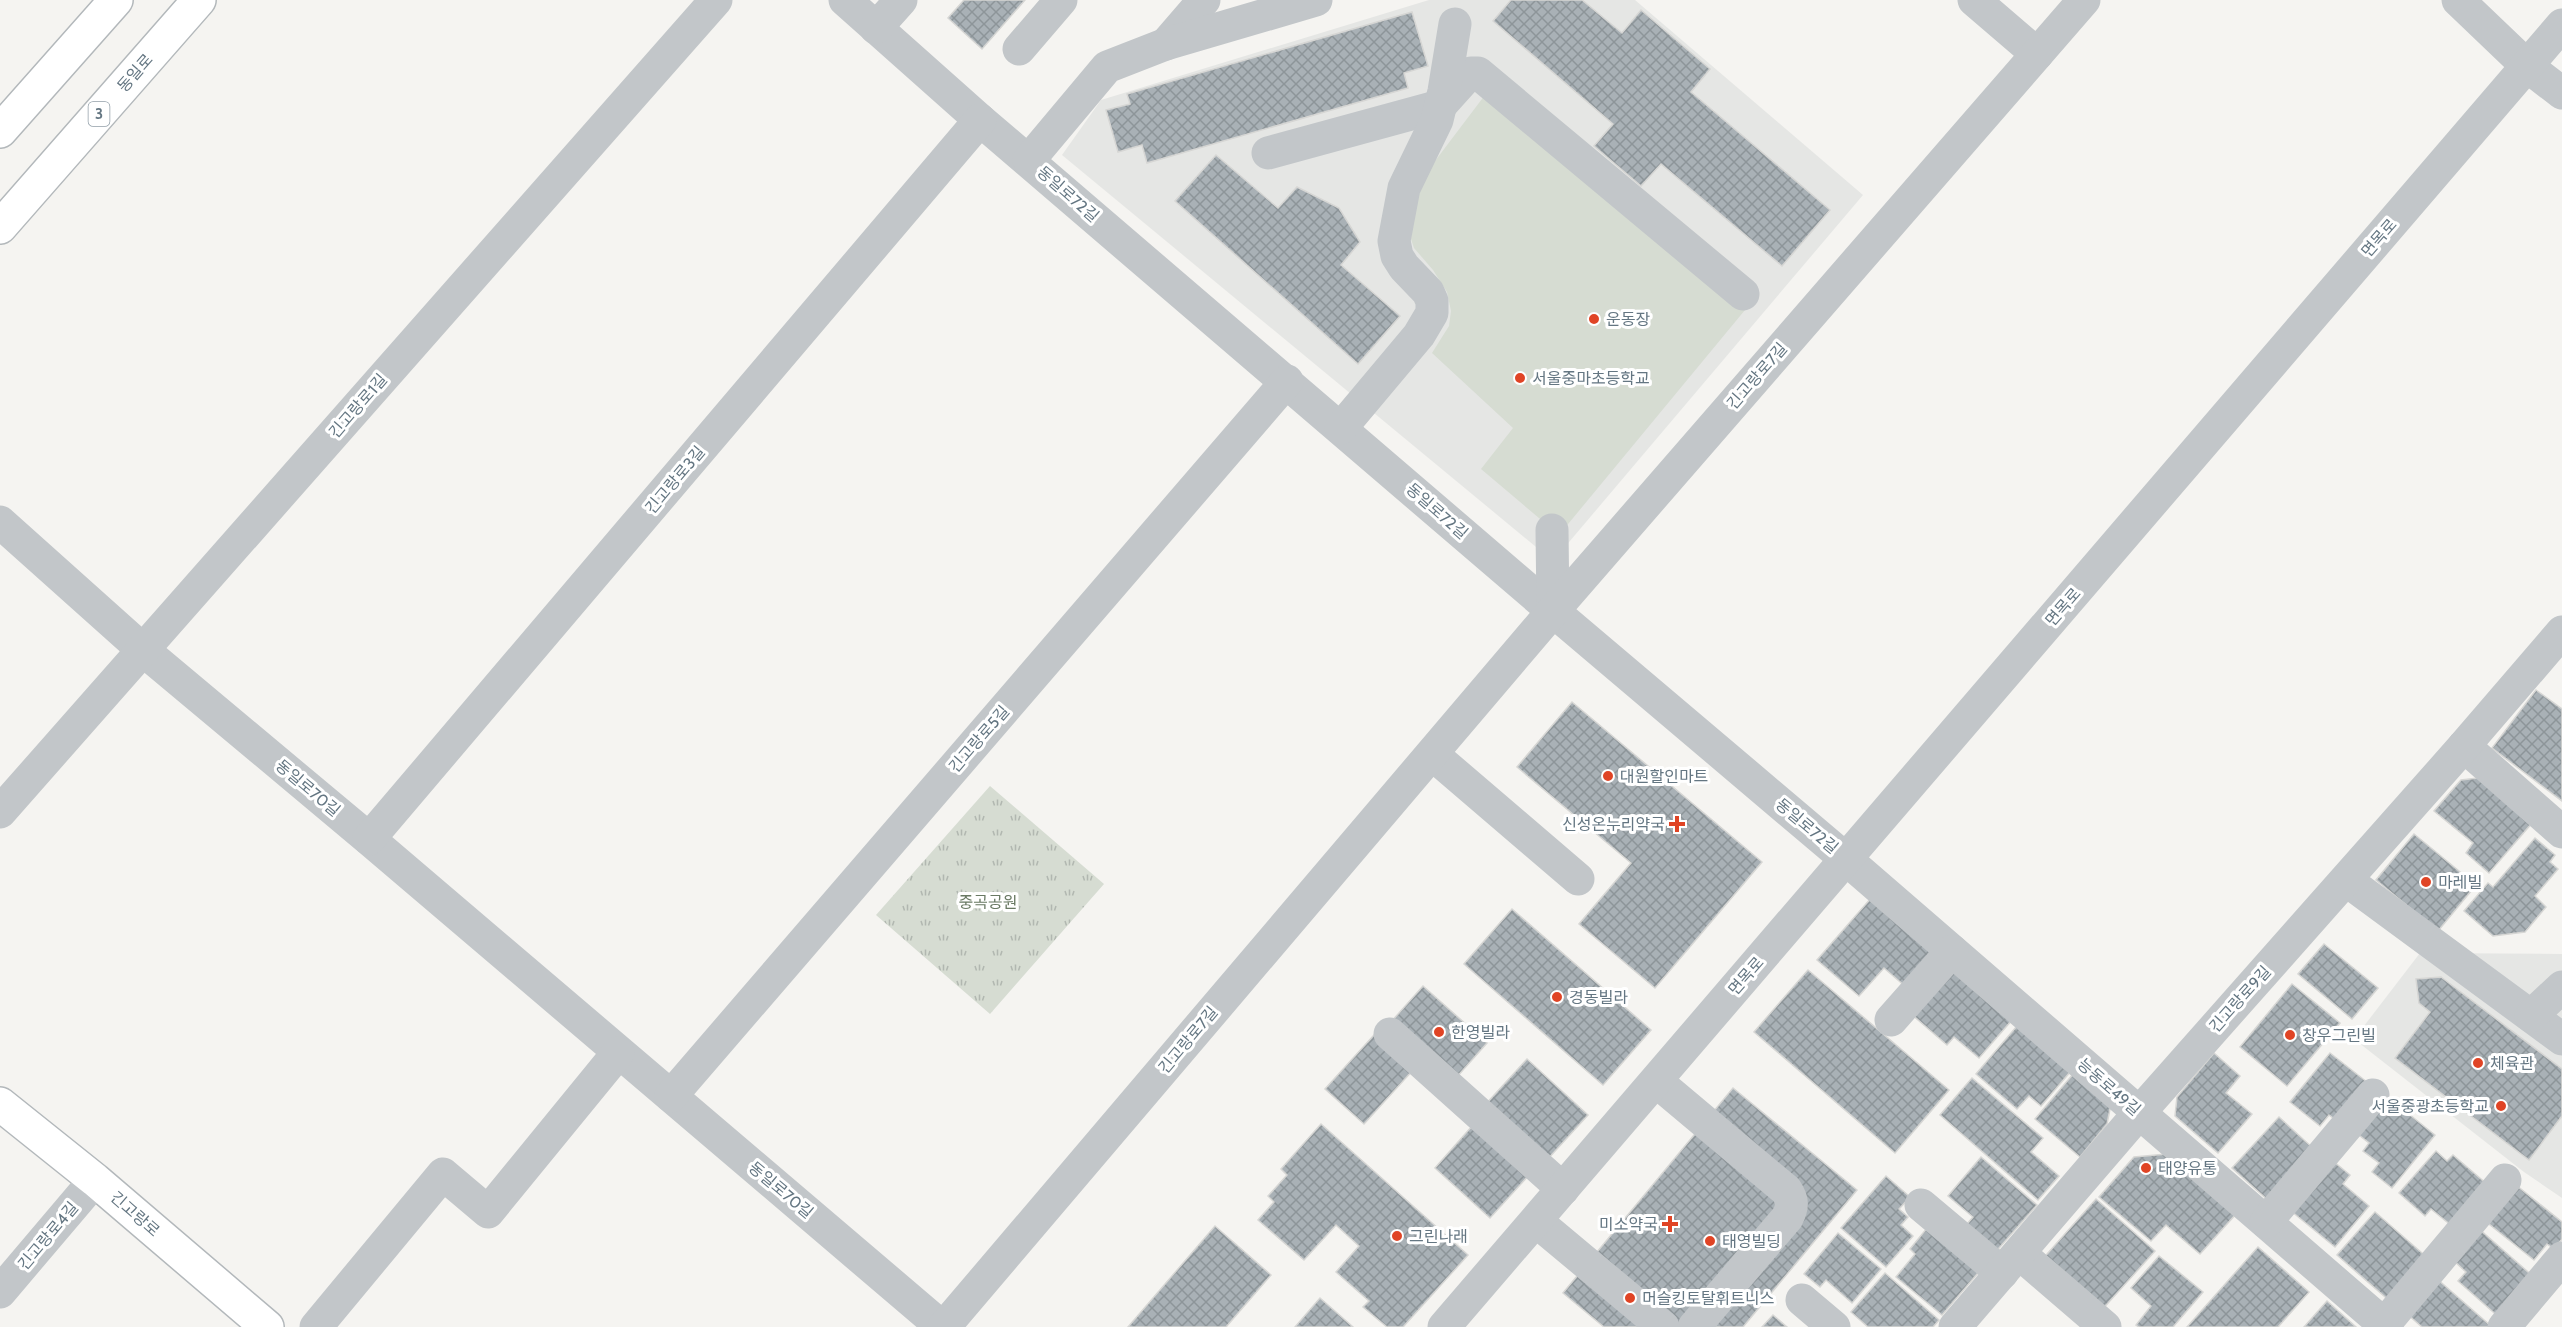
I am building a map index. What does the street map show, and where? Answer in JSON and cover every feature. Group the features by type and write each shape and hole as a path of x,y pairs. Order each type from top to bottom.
{"main road":[{"path":"0,131 116,0"},
{"name":"동일로","path":"0,227 199,0"},
{"name":"긴고랑로","path":"0,1104 95,1180 267,1327"}],"street":[{"name":"긴고랑로1길","path":"0,812 716,0"},
{"name":"동일로72길","path":"845,0 980,120 1847,860"},
{"path":"876,28 901,0"},
{"path":"1019,50 1061,0"},
{"path":"1166,44 1204,0"},
{"name":"동일로72길","path":"1029,160 1107,68 1166,44 1316,0"},
{"path":"1974,0 2037,54"},
{"name":"긴고랑로7길","path":"943,1327 1553,611 2084,0"},
{"path":"2458,0 2527,66 2562,93"},
{"path":"1341,428 1419,335 1432,313 1432,301 1428,292 1404,267 1397,256 1394,241 1404,188 1437,120 1455,24"},
{"name":"면목로","path":"1451,1325 1563,1189 2562,25"},
{"path":"1268,153 1440,106 1467,76 1471,73 1478,73 1743,294"},
{"name":"긴고랑로3길","path":"369,839 980,120"},
{"name":"긴고랑로5길","path":"671,1096 1287,381"},
{"name":"동일로70길","path":"0,522 143,650 943,1327"},
{"path":"1552,530 1553,611"},
{"name":"긴고랑로9길","path":"1955,1327 2139,1113 2464,747 2562,632"},
{"path":"2464,747 2562,832"},
{"path":"1432,754 1578,879"},
{"name":"능동로49길","path":"1847,860 2384,1326 2505,1180"},
{"path":"2346,880 2562,1039"},
{"path":"1891,1020 1952,951"},
{"path":"2531,1016 2562,987"},
{"path":"1390,1034 1563,1189"},
{"path":"316,1327 443,1174 488,1212 618,1053"},
{"path":"1656,1081 1786,1190 1792,1200 1787,1218 1694,1327"},
{"path":"2265,1222 2373,1095"},
{"name":"긴고랑로4길","path":"0,1293 95,1180"},
{"path":"1921,1205 2105,1327"},
{"path":"1536,1221 1663,1327"},
{"path":"2504,1327 2562,1258"},
{"path":"1802,1300 1834,1327"}],"shaded area":[{"name":"서울중마초등학교","path":"1429,0 1635,0 1863,195 1553,561 1062,155 1101,100"},
{"name":"서울중광초등학교","path":"2420,953 2562,954 2562,1198 2524,1172 2354,1039"}],"green space":[{"name":"운동장","path":"1488,91 1745,310 1559,535 1481,469 1513,428 1432,353 1449,326 1451,311 1447,292 1433,270 1414,248 1410,236 1418,195 1432,165"},
{"name":"중곡공원","path":"990,786 1104,884 990,1014 876,915"}],"building":[{"path":"964,0 1025,0 982,49 948,18"},
{"path":"1511,0 1582,0 1622,33 1641,10 1710,69 1691,92 1830,210 1782,266 1661,164 1641,186 1594,146 1613,124 1493,21"},
{"path":"1412,12 1428,66 1404,73 1408,88 1147,163 1142,145 1118,152 1106,110 1130,104 1127,94"},
{"path":"1216,155 1278,208 1297,187 1339,208 1360,242 1341,265 1400,316 1358,364 1175,201"},
{"path":"2536,690 2562,709 2562,801 2492,748"},
{"path":"1572,702 1762,862 1655,988 1579,924 1631,863 1517,767"},
{"path":"2478,778 2532,823 2489,873 2466,853 2473,843 2434,811 2461,780"},
{"name":"마레빌","path":"2414,834 2476,885 2438,931 2376,880"},
{"path":"2535,838 2555,855 2550,862 2558,869 2535,896 2546,907 2525,932 2493,936 2464,911 2488,883 2493,887"},
{"path":"1872,897 1936,952 1906,987 1884,968 1859,996 1817,960"},
{"name":"경동빌라","path":"1512,909 1651,1030 1603,1085 1464,964"},
{"path":"2324,944 2378,988 2352,1019 2298,974"},
{"path":"1951,966 2012,1020 1979,1058 1954,1037 1947,1045 1910,1013"},
{"path":"1808,970 1949,1090 1895,1153 1754,1032"},
{"name":"체육관","path":"2441,977 2562,1069 2562,1116 2529,1160 2395,1058 2430,1012 2419,1003 2416,979"},
{"name":"창우그린빌","path":"2292,984 2340,1023 2287,1086 2240,1047"},
{"name":"한영빌라","path":"1423,986 1487,1043 1455,1079 1391,1022"},
{"path":"2017,1026 2071,1071 2041,1106 2029,1096 2017,1109 1976,1074"},
{"path":"1374,1035 1413,1070 1364,1124 1325,1089"},
{"path":"2214,1053 2240,1076 2226,1093 2252,1114 2218,1153 2175,1116 2177,1097"},
{"path":"2330,1053 2372,1086 2341,1124 2329,1115 2320,1126 2290,1102"},
{"path":"1527,1059 1588,1115 1546,1161 1485,1105"},
{"path":"2074,1073 2111,1104 2107,1124 2080,1157 2035,1119"},
{"path":"1972,1078 2043,1138 2031,1152 2059,1176 2038,1200 1940,1115"},
{"name":"태영빌딩","path":"1733,1088 1857,1190 1743,1327 1604,1327 1563,1293"},
{"path":"2385,1095 2435,1135 2392,1188 2372,1172 2379,1163 2363,1151 2369,1143 2355,1132"},
{"path":"2279,1117 2316,1151 2270,1202 2232,1168"},
{"name":"그린나래","path":"1321,1124 1468,1255 1403,1327 1387,1327 1363,1307 1369,1301 1336,1272 1359,1246 1336,1225 1304,1260 1258,1220 1274,1202 1268,1196 1287,1175 1281,1169"},
{"path":"1473,1125 1529,1175 1490,1218 1435,1168"},
{"path":"2436,1151 2447,1161 2453,1155 2488,1185 2452,1226 2431,1209 2425,1216 2399,1193"},
{"path":"2167,1154 2236,1214 2200,1254 2166,1225 2151,1241 2099,1197 2134,1157"},
{"path":"1981,1157 2037,1205 1992,1256 1962,1230 1973,1217 1948,1196"},
{"path":"2333,1161 2350,1175 2343,1184 2369,1206 2335,1247 2291,1211"},
{"path":"1886,1176 1910,1197 1899,1209 1908,1217 1901,1225 1913,1236 1886,1267 1841,1228"},
{"path":"2511,1181 2562,1222 2562,1239 2554,1249 2547,1244 2534,1260 2489,1224"},
{"path":"2096,1199 2155,1251 2099,1313 2040,1262"},
{"path":"2375,1212 2430,1260 2392,1303 2337,1255"},
{"path":"1932,1222 1984,1266 1942,1315 1896,1277 1915,1254 1910,1249"},
{"path":"1215,1226 1271,1275 1226,1327 1128,1327"},
{"path":"2478,1228 2536,1279 2501,1319 2458,1281 2466,1272 2451,1258"},
{"path":"1838,1233 1881,1269 1852,1303 1826,1280 1820,1287 1804,1274"},
{"path":"2258,1247 2309,1292 2278,1327 2187,1327"},
{"path":"2159,1256 2203,1292 2173,1327 2139,1327 2136,1325 2151,1306 2131,1288"},
{"path":"1885,1273 1939,1320 1933,1327 1868,1327 1851,1312"},
{"path":"2436,1278 2492,1327 2422,1327 2406,1313"},
{"path":"1320,1298 1353,1327 1295,1327"},
{"path":"2327,1301 2356,1327 2304,1327"},
{"path":"1773,1315 1787,1327 1762,1327"}],"place":[{"name":"운동장","path":"1594,319"},
{"name":"서울중마초등학교","path":"1520,378"},
{"name":"대원할인마트","path":"1608,776"},
{"name":"신성온누리약국","path":"1677,824"},
{"name":"마레빌","path":"2426,882"},
{"name":"경동빌라","path":"1557,997"},
{"name":"한영빌라","path":"1439,1032"},
{"name":"창우그린빌","path":"2290,1035"},
{"name":"체육관","path":"2478,1063"},
{"name":"서울중광초등학교","path":"2501,1106"},
{"name":"태양유통","path":"2146,1168"},
{"name":"미소약국","path":"1670,1224"},
{"name":"그린나래","path":"1397,1236"},
{"name":"태영빌딩","path":"1710,1241"},
{"name":"머슬킹토탈휘트니스","path":"1630,1298"}]}
